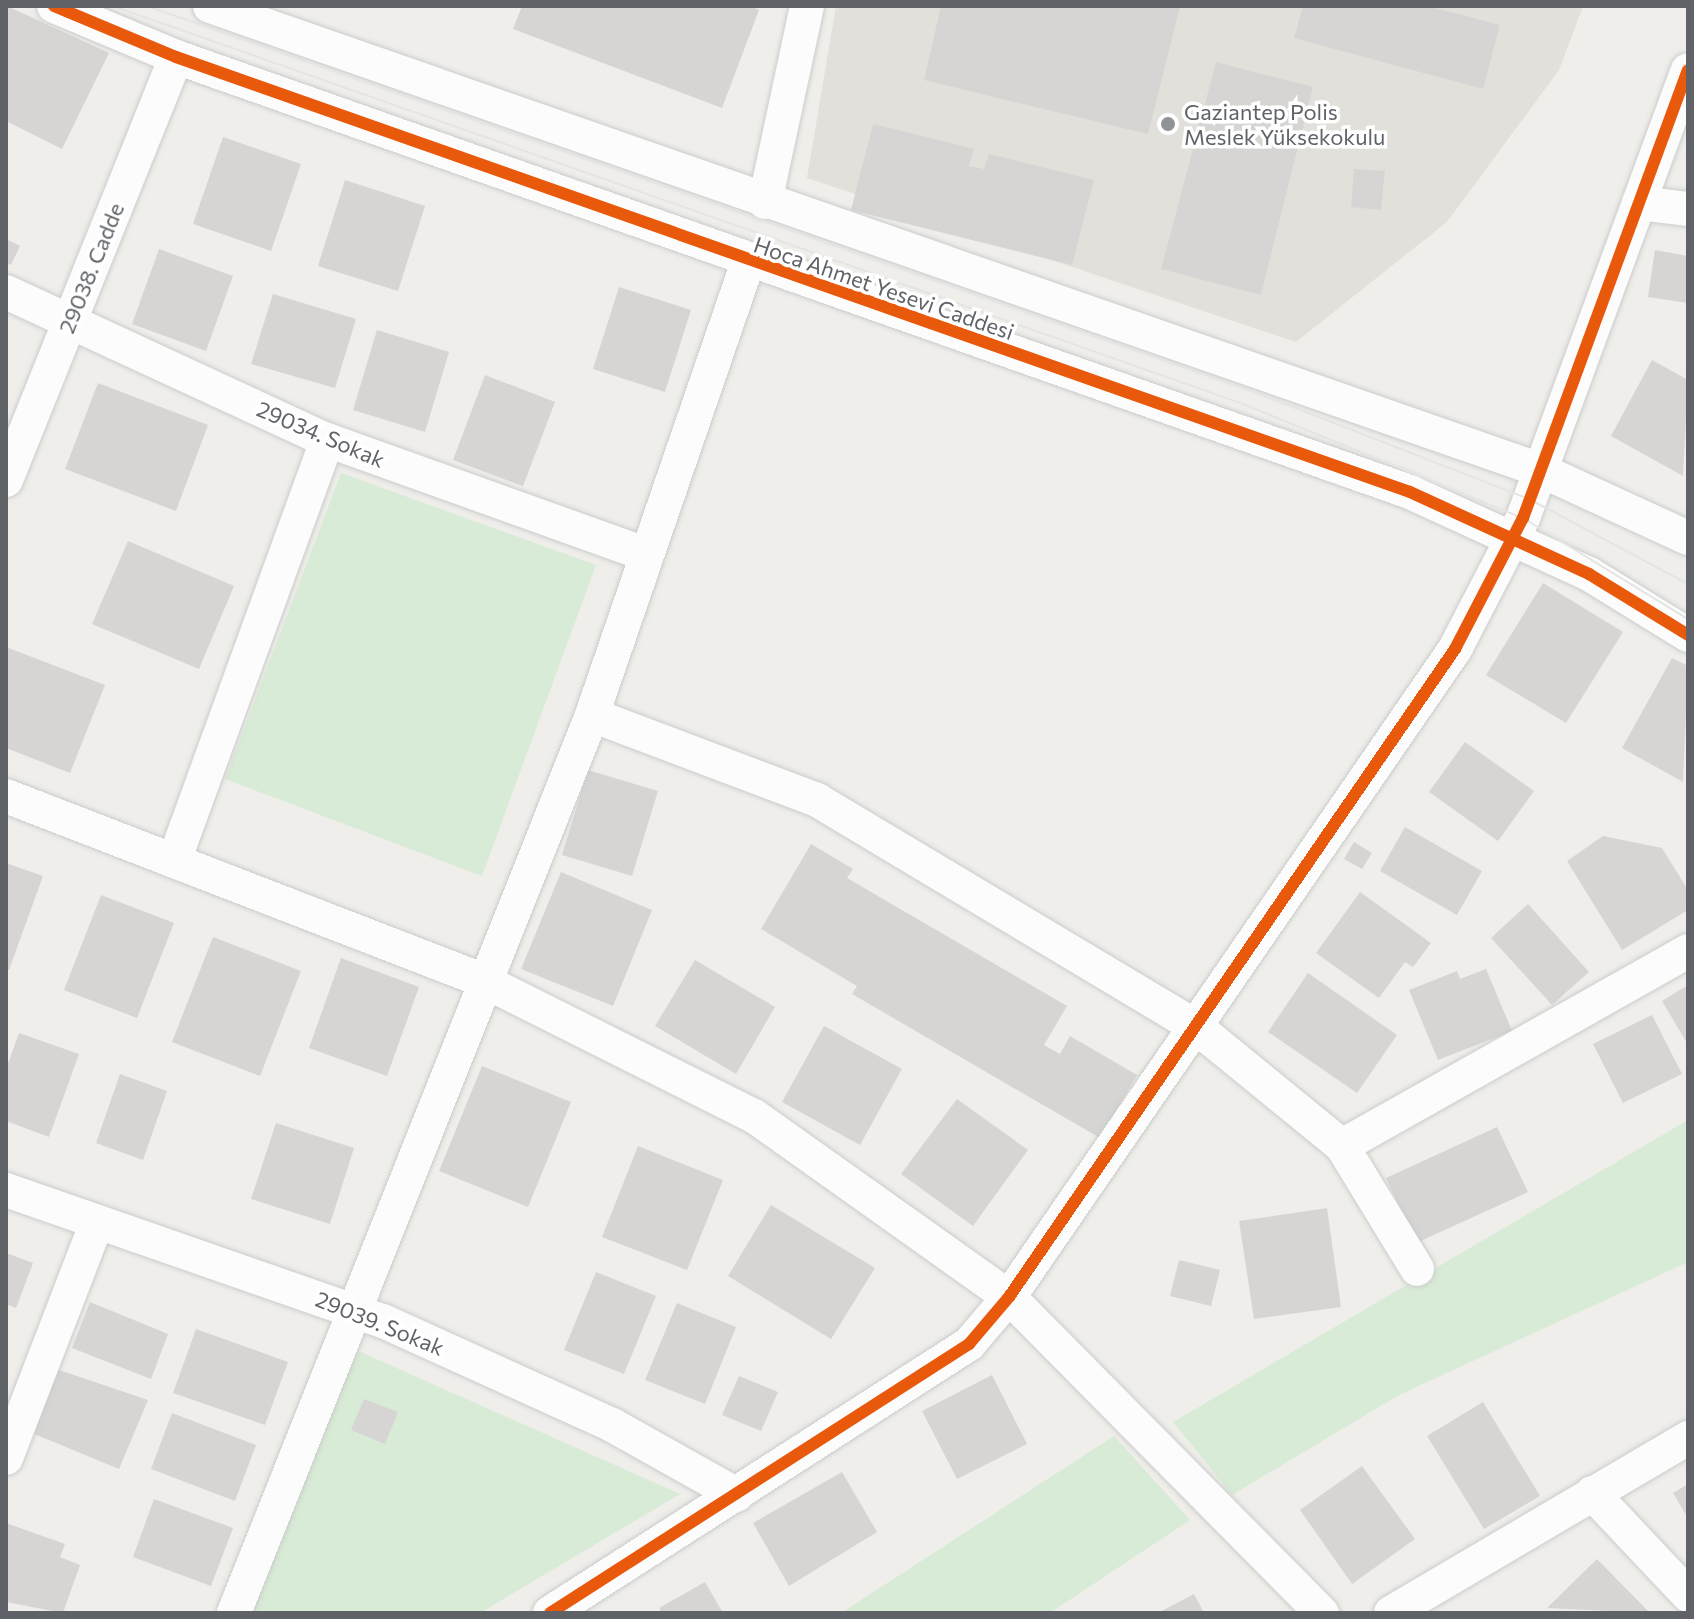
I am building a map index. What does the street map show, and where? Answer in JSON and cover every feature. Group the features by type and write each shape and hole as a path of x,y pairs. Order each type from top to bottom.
{"street":[{"name":"Hoca Ahmet Yesevi Caddesi","path":"54,6 176,57 748,262 1410,492 1514,535 1688,635"},
{"name":"Hoca Ahmet Yesevi Caddesi","path":"210,6 1540,470 1688,538"},
{"path":"765,202 807,6"},
{"name":"29038. Cadde","path":"6,480 176,57"},
{"path":"550,1613 969,1344 1009,1297 1455,649 1514,535 1688,70"},
{"path":"1639,203 1688,209"},
{"path":"234,1613 482,980 592,715 748,262"},
{"name":"29034. Sokak","path":"6,292 327,440 645,554"},
{"path":"174,861 327,440"},
{"path":"592,715 817,800 1195,1026 1342,1146 1417,1269"},
{"path":"6,796 482,980 754,1116 1009,1297 1322,1613"},
{"path":"1342,1146 1688,951"},
{"name":"29039. Sokak","path":"6,1190 351,1310 612,1425 737,1495"},
{"path":"6,1458 97,1222"},
{"path":"1391,1613 1688,1438"},
{"path":"1592,1493 1688,1595"}],"shaded area":[{"name":"Gaziantep Polis Meslek Yüksekokulu","path":"836,6 1583,6 1559,70 1447,222 1296,342 807,178"}],"green space":[{"path":"341,473 596,565 482,876 225,779"},
{"path":"1688,1120 1688,1262 1399,1395 1232,1495 1173,1422"},
{"path":"356,1350 680,1494 480,1613 249,1613"},
{"path":"1114,1436 1190,1520 1050,1613 841,1613"}],"building":[{"path":"7,6 109,53 62,149 6,121"},
{"path":"522,6 750,6 759,10 722,108 513,29"},
{"path":"941,6 1180,6 1148,134 924,80"},
{"path":"1303,6 1427,6 1500,25 1483,89 1294,38"},
{"path":"1216,62 1313,87 1261,295 1161,269"},
{"path":"873,124 974,149 969,166 984,169 989,154 1094,180 1072,265 851,210"},
{"path":"223,137 301,164 271,251 193,224"},
{"path":"1354,169 1385,171 1381,210 1351,207"},
{"path":"345,180 425,206 398,291 318,266"},
{"path":"6,239 20,246 11,265 6,263"},
{"path":"159,249 233,276 206,351 132,324"},
{"path":"1655,250 1688,256 1688,303 1648,297"},
{"path":"619,287 691,310 665,392 593,369"},
{"path":"273,294 356,319 335,388 251,364"},
{"path":"377,330 449,352 425,432 353,410"},
{"path":"1652,360 1688,380 1683,476 1611,436"},
{"path":"485,375 555,402 523,486 453,460"},
{"path":"98,383 208,425 176,511 65,469"},
{"path":"128,541 234,586 199,669 92,624"},
{"path":"1543,583 1623,632 1566,723 1486,675"},
{"path":"6,647 105,685 70,773 6,748"},
{"path":"1672,658 1688,666 1683,782 1622,748"},
{"path":"1465,742 1534,791 1498,841 1429,792"},
{"path":"588,770 658,791 632,876 562,855"},
{"path":"1405,827 1482,871 1457,915 1380,871"},
{"path":"1603,836 1662,848 1688,890 1688,910 1622,950 1567,861"},
{"path":"1354,842 1372,853 1362,869 1344,859"},
{"path":"811,844 853,869 847,878 1067,1006 1044,1045 1060,1054 1070,1036 1137,1075 1100,1138 852,994 857,986 761,929"},
{"path":"6,863 43,876 9,970 6,969"},
{"path":"561,872 652,910 613,1006 521,969"},
{"path":"1360,892 1431,943 1413,967 1405,962 1379,998 1316,953"},
{"path":"101,895 174,923 137,1018 64,990"},
{"path":"1528,904 1589,972 1552,1005 1491,938"},
{"path":"213,937 301,971 260,1076 172,1042"},
{"path":"341,958 419,987 387,1076 309,1048"},
{"path":"695,960 775,1007 736,1074 655,1026"},
{"path":"1486,969 1512,1031 1438,1060 1409,990 1457,971 1460,979"},
{"path":"1308,973 1397,1035 1357,1093 1268,1032"},
{"path":"1688,985 1688,1045 1662,1001"},
{"path":"1652,1015 1682,1074 1623,1103 1593,1044"},
{"path":"824,1026 902,1069 860,1145 782,1102"},
{"path":"19,1033 79,1054 49,1137 6,1121 6,1069"},
{"path":"482,1066 571,1102 528,1207 439,1171"},
{"path":"120,1074 167,1091 143,1160 96,1143"},
{"path":"957,1099 1028,1150 973,1226 901,1174"},
{"path":"276,1123 354,1148 330,1224 251,1199"},
{"path":"1497,1127 1528,1192 1416,1243 1386,1178"},
{"path":"638,1146 723,1180 687,1270 602,1237"},
{"path":"771,1205 875,1268 831,1339 728,1276"},
{"path":"1327,1208 1341,1307 1254,1319 1239,1221"},
{"path":"6,1253 33,1263 16,1308 6,1304"},
{"path":"1179,1260 1220,1270 1211,1306 1170,1296"},
{"path":"596,1272 656,1296 624,1374 564,1350"},
{"path":"90,1302 168,1334 151,1379 72,1348"},
{"path":"677,1303 736,1327 705,1404 645,1380"},
{"path":"196,1329 288,1362 265,1425 173,1393"},
{"path":"59,1370 148,1400 119,1469 32,1433"},
{"path":"992,1375 1027,1444 957,1479 922,1411"},
{"path":"739,1376 778,1392 761,1431 722,1415"},
{"path":"364,1399 398,1412 385,1444 351,1430"},
{"path":"1483,1402 1540,1496 1484,1529 1427,1436"},
{"path":"172,1413 256,1445 235,1501 151,1469"},
{"path":"1362,1466 1415,1539 1352,1584 1300,1510"},
{"path":"842,1472 877,1532 789,1586 753,1523"},
{"path":"1688,1484 1688,1518 1673,1493"},
{"path":"154,1499 233,1528 211,1586 133,1557"},
{"path":"6,1523 65,1544 60,1557 80,1565 63,1613 6,1602"},
{"path":"1597,1559 1650,1613 1547,1608"},
{"path":"705,1582 723,1613 662,1613 659,1608"},
{"path":"1194,1594 1204,1613 1158,1613"}],"tram line":[{"path":"113,6 1243,404 1523,518 1688,619"},
{"path":"147,6 1252,391 1529,499 1688,584"}],"cycle path":[{"path":"54,6 176,57 1410,492 1589,574 1688,635"},
{"path":"550,1613 969,1344 1009,1297 1455,649 1523,518 1688,70"}],"place":[{"name":"Gaziantep Polis Meslek Yüksekokulu","path":"1168,124"}]}
